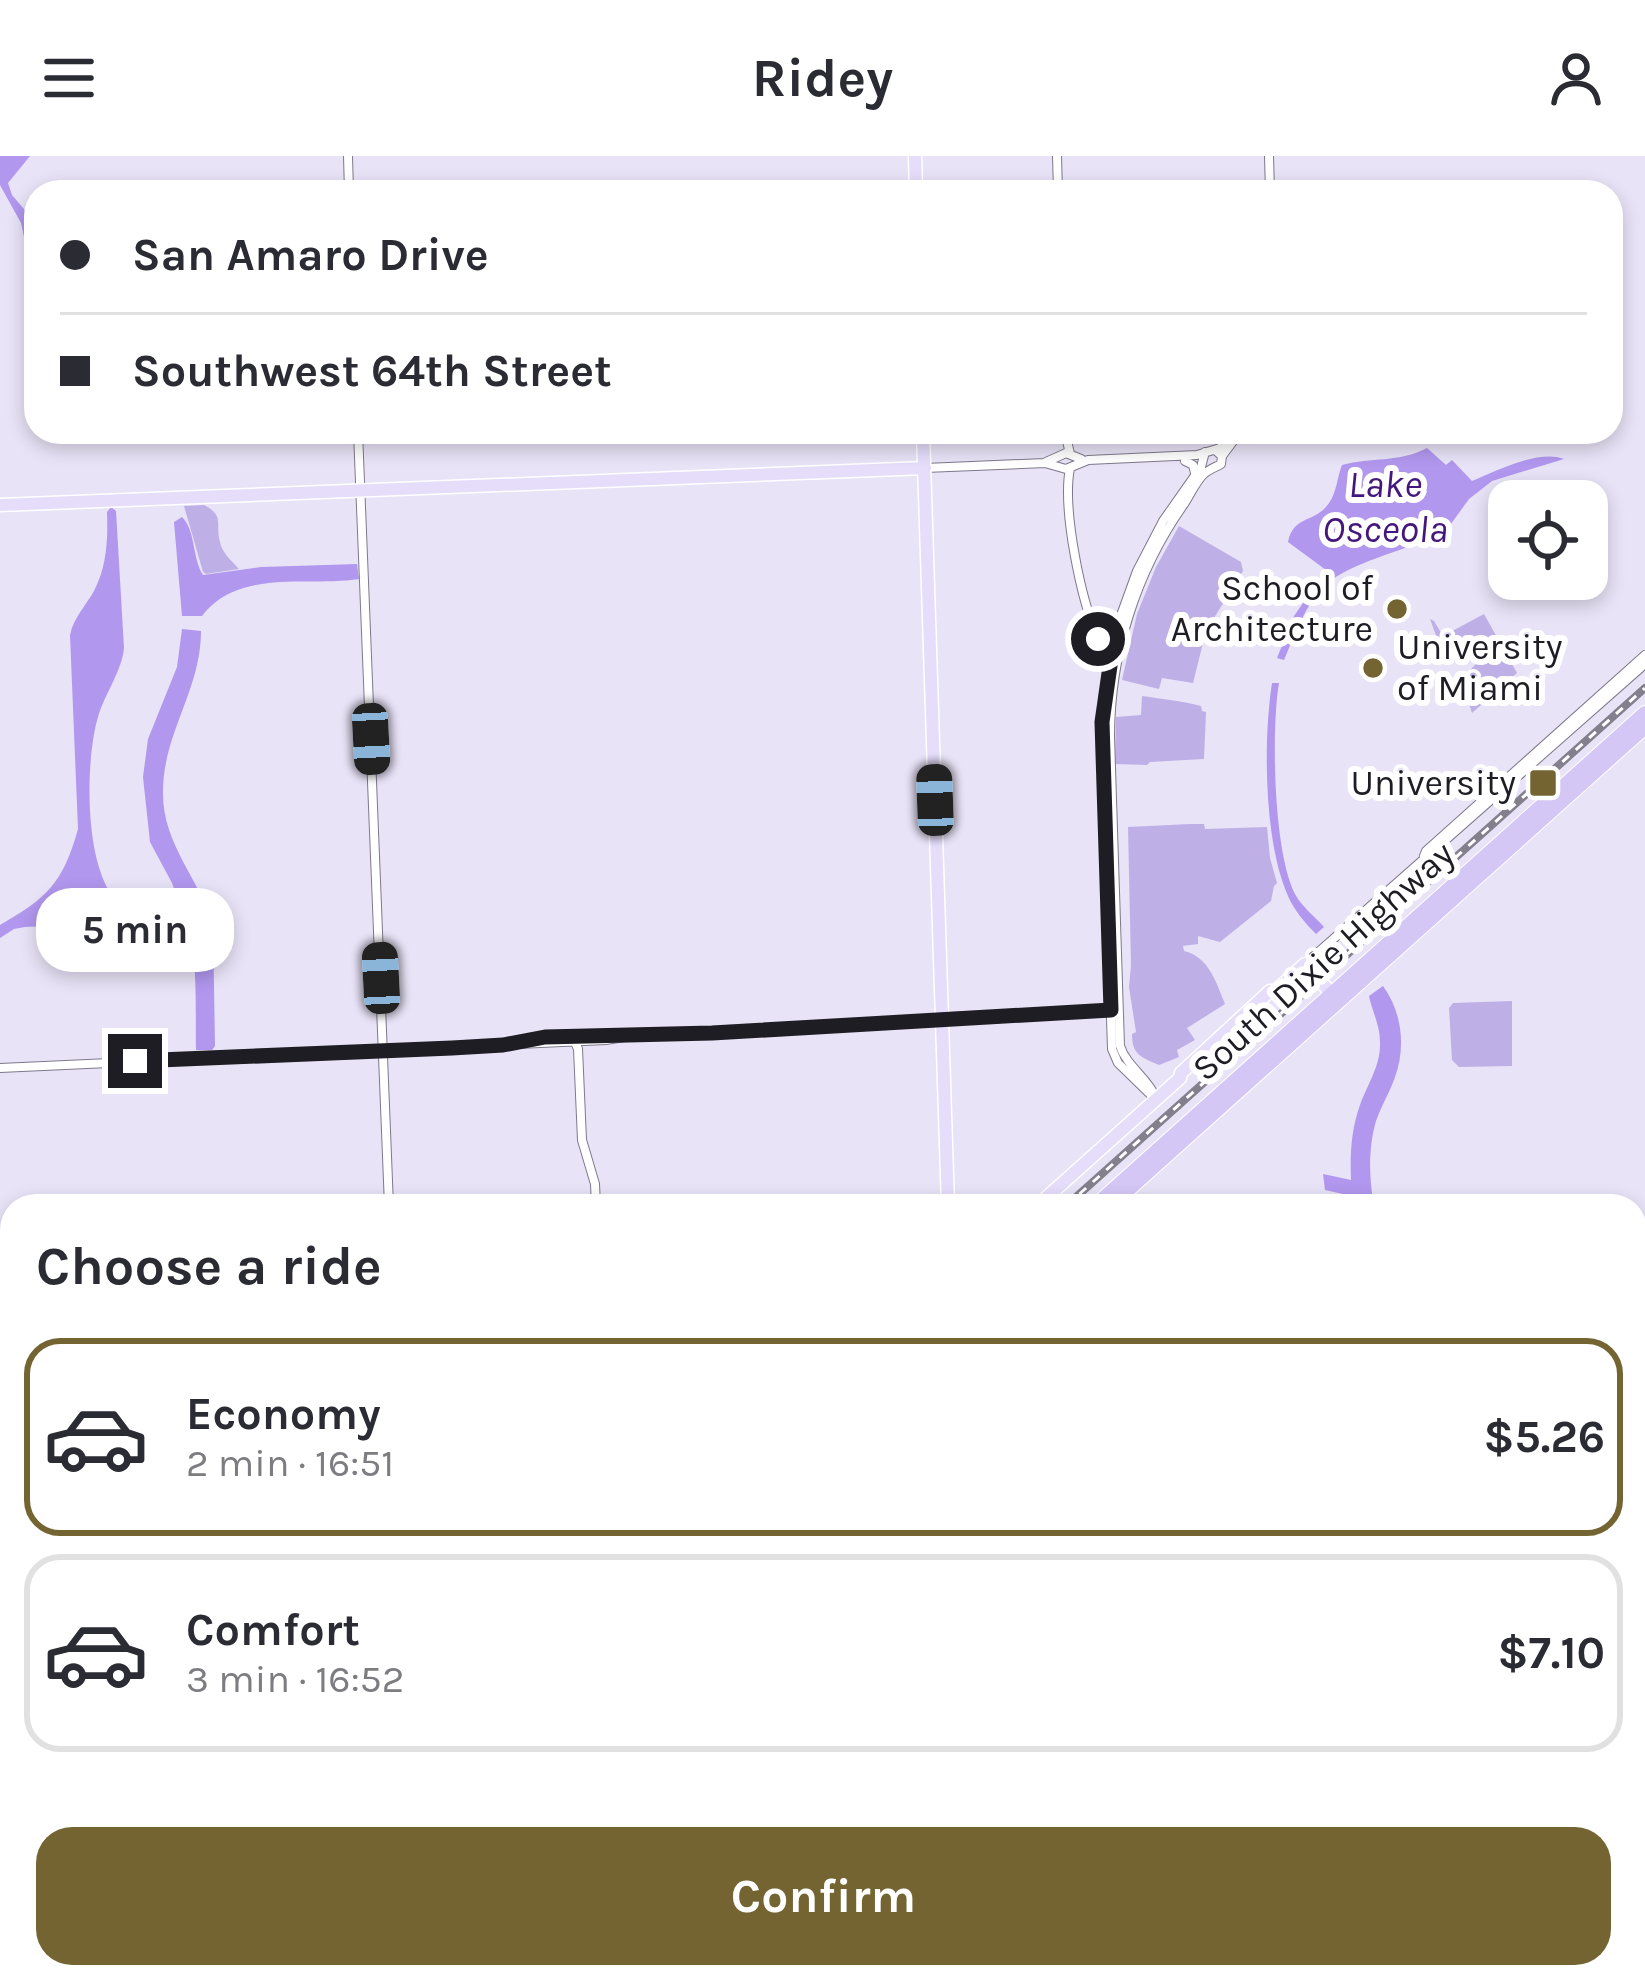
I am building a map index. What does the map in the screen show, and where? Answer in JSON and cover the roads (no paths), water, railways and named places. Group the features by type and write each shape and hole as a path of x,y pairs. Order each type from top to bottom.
{"highway":[{"name":"South Dixie Highway","path":"1335,998 1645,713"},
{"name":"South Dixie Highway","path":"1124,1194 1223,1098 1645,727"},
{"name":"South Dixie Highway","path":"1108,1194 1200,1111 1223,1098"},
{"path":"1115,1188 1134,1185 1139,1166"}],"main road":[{"path":"924,444 948,1194"},
{"path":"0,505 925,468"},
{"path":"1050,1194 1186,1077 1305,964 1335,998"}],"street":[{"path":"358,444 390,1194"},
{"path":"1065,444 1076,553 1093,628 1100,641 1116,646"},
{"path":"1156,1099 1115,1058 1112,1049 1110,718 1116,646 1128,595 1148,548 1173,505 1224,444"},
{"path":"1171,457 1210,459"},
{"path":"925,468 1210,459"},
{"path":"1116,646 1155,550 1210,459"},
{"path":"1185,460 1196,474"},
{"path":"1424,858 1426,851 1645,655"},
{"path":"1305,964 1645,664"},
{"path":"0,1068 524,1042 537,1037 611,1040 1115,1010"},
{"path":"574,1038 583,1144 595,1194"}],"water":[{"path":"0,156 30,156 8,183 24,209 24,237 21,223 0,185"},
{"name":"Lake Osceola","path":"1427,448 1446,465 1452,460 1472,481 1530,459 1564,459 1488,480 1448,528 1333,579 1309,606 1284,660 1277,658 1294,616 1326,570 1288,542 1291,533 1329,503 1342,465 1406,456"},
{"path":"111,507 116,511 124,648 94,736 89,787 93,843 108,889 120,904 146,910 179,903 150,842 143,777 148,739 177,667 182,629 201,631 195,673 164,772 163,794 175,845 213,924 212,1050 196,1050 194,965 185,920 25,927 0,938 0,925 41,897 59,876 78,829 70,635 102,572"},
{"path":"182,517 203,575 261,567 357,564 359,579 254,585 217,601 202,616 182,616 174,522"},
{"path":"1272,683 1279,683 1275,761 1283,856 1298,899 1324,927 1316,934 1290,901 1274,848 1267,762"},
{"path":"1383,986 1389,996 1398,1018 1400,1054 1373,1131 1372,1194 1343,1194 1325,1190 1323,1174 1351,1180 1355,1124 1380,1050 1369,996"}],"railway":[{"path":"1079,1194 1645,688"}],"place":[{"name":"School of Architecture","path":"1397,609"},
{"name":"University of Miami","path":"1373,668"},
{"name":"University","path":"1543,783"}]}
